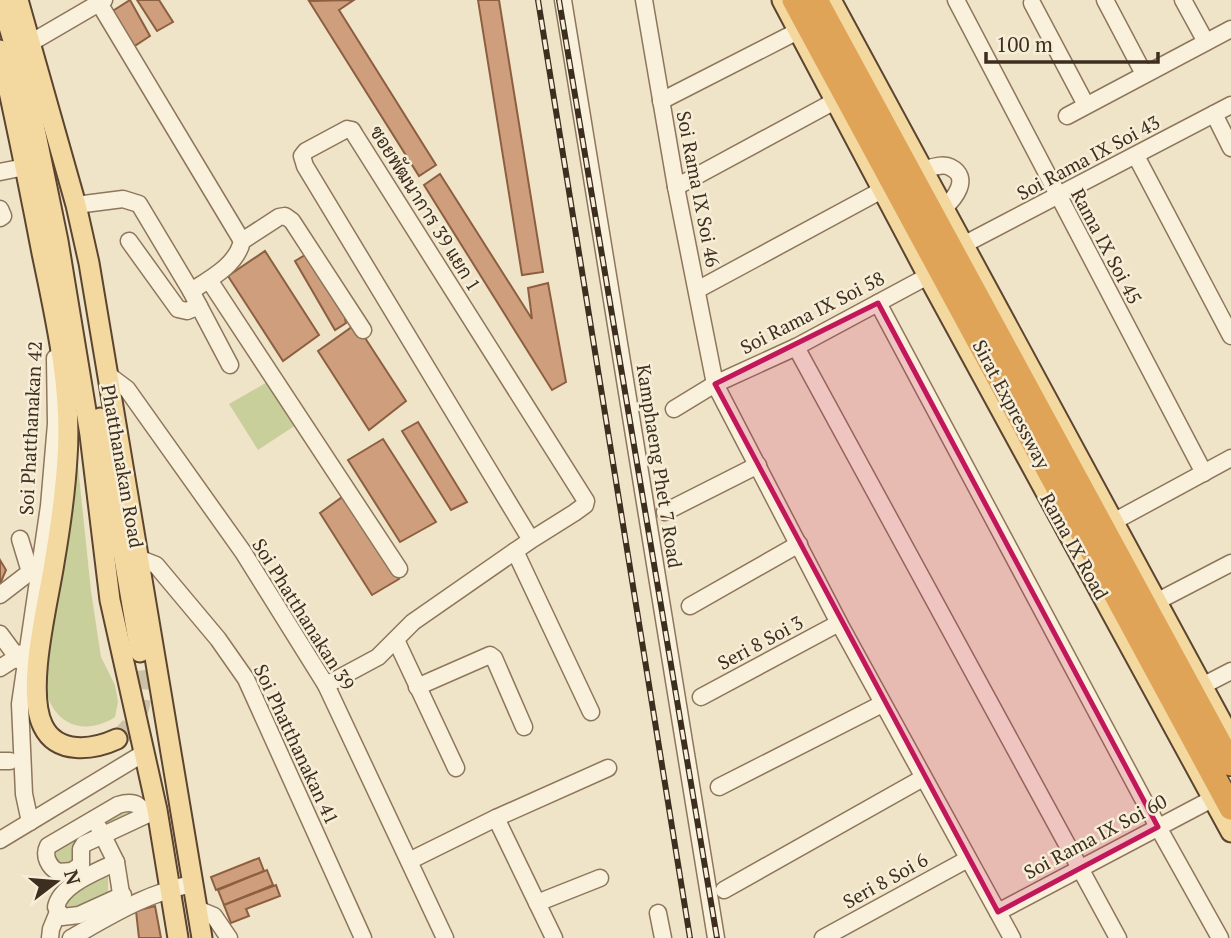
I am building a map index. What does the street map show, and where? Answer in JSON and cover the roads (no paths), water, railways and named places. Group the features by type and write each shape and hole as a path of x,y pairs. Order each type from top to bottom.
{"highway":[{"name":"Sirat Expressway","path":"794,0 1222,803"},
{"name":"Sirat Expressway","path":"816,0 1231,764"}],"main road":[{"name":"Phatthanakan Road","path":"1,0 28,93 51,203 90,435 110,600 144,753 151,812 170,888 177,938"},
{"name":"Phatthanakan Road","path":"18,0 32,42 89,263 202,938"},
{"name":"Rama IX Road","path":"782,0 928,276 1222,803 1231,832"},
{"path":"831,0 1231,739"},
{"path":"0,50 57,328 66,398 68,456 62,516 37,672 37,709 43,726 51,737 71,747 93,747 117,738"},
{"path":"55,129 60,178 140,652"}],"street":[{"name":"Kamphaeng Phet 7 Road","path":"563,0 716,938"},
{"name":"Soi Rama IX Soi 46","path":"644,0 676,187 715,384 882,704 1010,937"},
{"name":"Rama IX Soi 45","path":"956,0 1204,473"},
{"path":"1105,0 1144,74"},
{"path":"1183,0 1206,43"},
{"path":"32,42 101,2 242,242 240,251 209,280 187,311 178,309 128,241"},
{"path":"1032,2 1086,106"},
{"path":"1067,116 1231,29"},
{"path":"662,101 798,31"},
{"path":"676,187 835,101"},
{"name":"Soi Rama IX Soi 43","path":"963,245 1058,198 1231,105"},
{"path":"1214,114 1231,148"},
{"name":"ซอยพัฒนาการ 39 แยก 1","path":"326,685 378,657 413,622 585,505 585,497 352,130 347,129 306,152 303,156 304,166 531,540"},
{"path":"1136,156 1231,336"},
{"path":"922,170 950,166 957,173 960,190 943,209"},
{"path":"0,172 25,167"},
{"path":"696,290 882,190"},
{"path":"76,205 124,199 139,204 195,298 230,365"},
{"path":"0,209 3,216 0,218"},
{"path":"242,242 279,218 289,217 363,330"},
{"name":"Soi Rama IX Soi 58","path":"674,409 715,384 796,347 928,276"},
{"path":"209,280 399,569"},
{"path":"878,303 1220,938"},
{"name":"Soi Phatthanakan 42","path":"30,822 24,794 15,659 49,506 56,424 57,328"},
{"path":"796,347 1118,938"},
{"name":"Soi Phatthanakan 39","path":"107,374 127,389 243,552 326,685 445,938"},
{"path":"1113,522 1231,458"},
{"path":"665,512 758,466"},
{"path":"0,595 35,569 20,539"},
{"path":"690,606 799,544"},
{"path":"515,551 591,712"},
{"name":"Soi Phatthanakan 41","path":"138,558 156,565 218,639 246,679 363,938"},
{"path":"1156,602 1231,563"},
{"name":"Seri 8 Soi 3","path":"701,697 839,623"},
{"path":"0,634 15,659"},
{"path":"396,640 456,768"},
{"path":"417,687 490,655 494,658 524,727"},
{"path":"1202,686 1231,671"},
{"path":"719,788 882,704"},
{"path":"0,840 144,753"},
{"path":"409,861 496,818 608,768"},
{"path":"724,890 923,778"},
{"path":"131,802 151,812 84,844 81,849 81,864 72,871 58,872 47,860 48,846 118,805 131,802"},
{"name":"Soi Rama IX Soi 60","path":"998,912 1158,827 1222,803"},
{"path":"496,818 554,938"},
{"path":"94,819 116,862 123,902"},
{"name":"Seri 8 Soi 6","path":"823,938 968,859"},
{"path":"116,862 69,888 58,898 56,907 62,917 79,915 170,888 193,884"},
{"path":"537,903 600,878"},
{"path":"71,938 89,933 123,902"},
{"path":"197,909 214,916 229,938"},
{"path":"50,938 58,912"},
{"path":"658,914 663,938"}],"tunnel":[{"path":"117,739 134,721 142,700 140,652"}],"railway":[{"path":"538,0 690,938"},
{"path":"559,0 717,938"}]}
